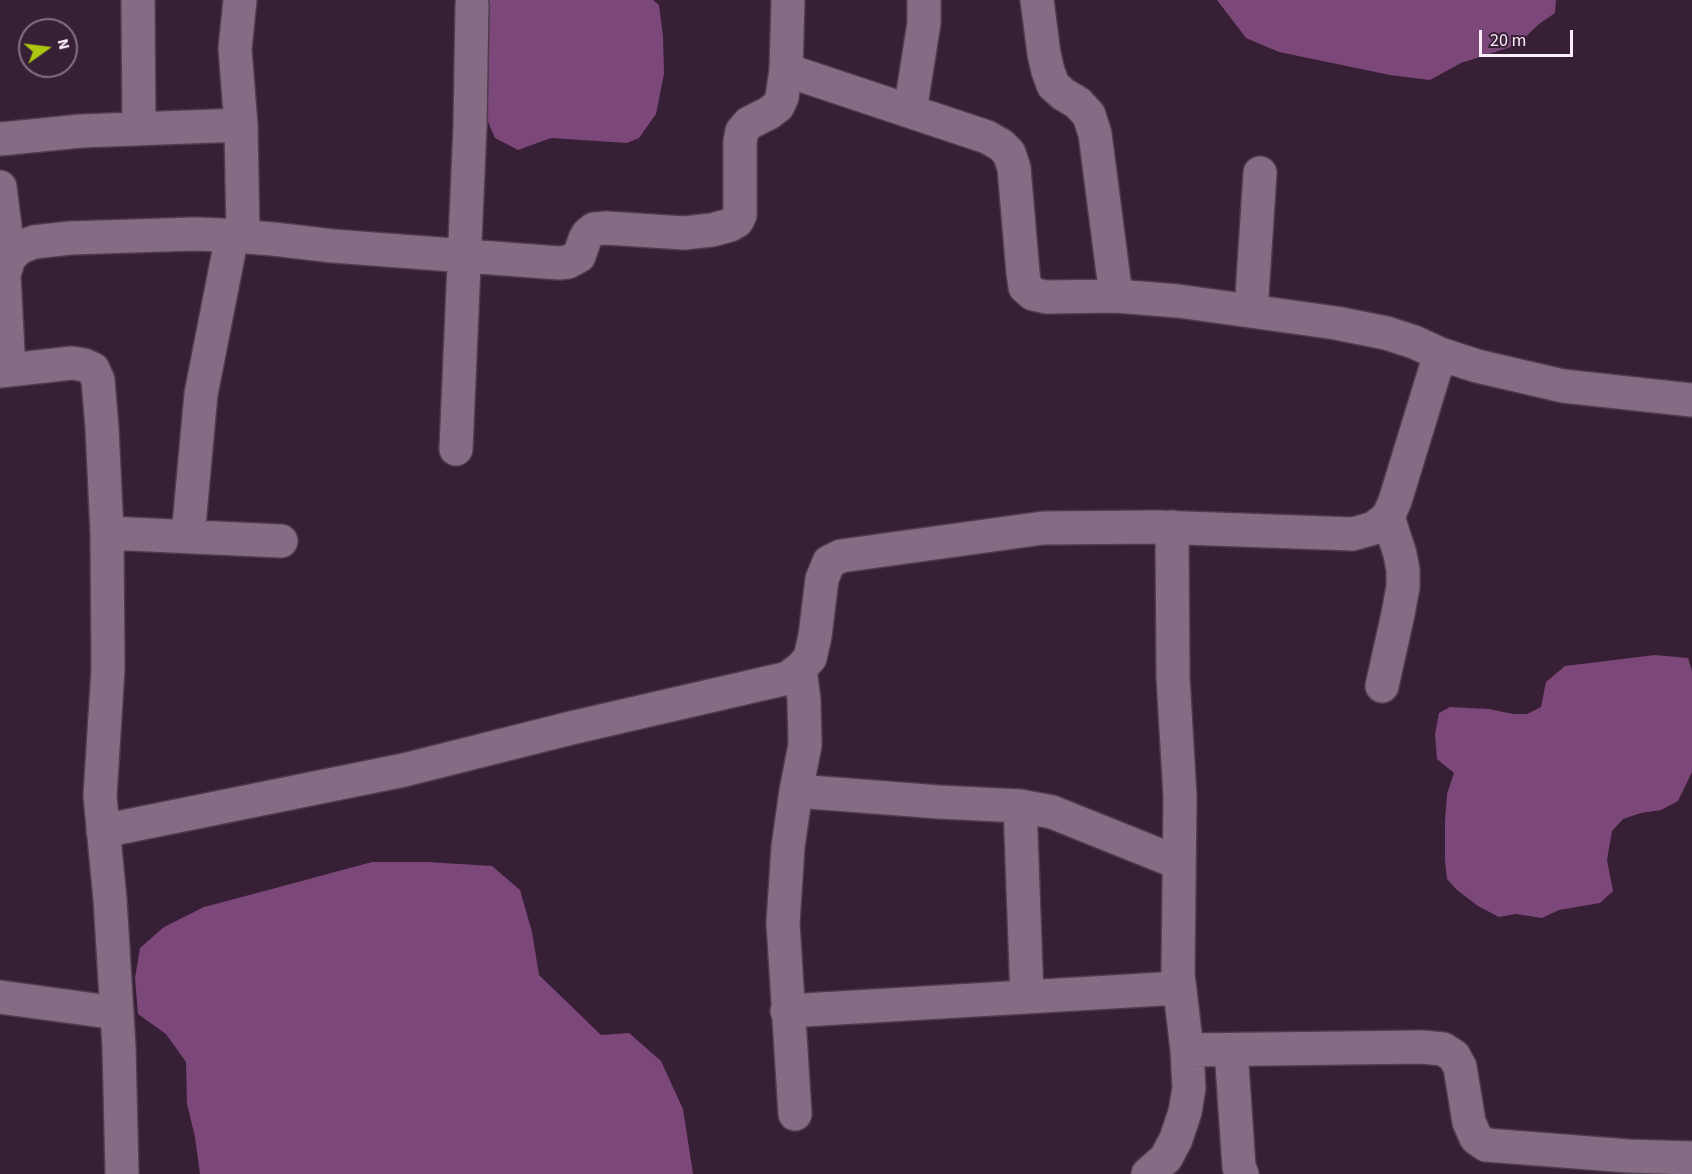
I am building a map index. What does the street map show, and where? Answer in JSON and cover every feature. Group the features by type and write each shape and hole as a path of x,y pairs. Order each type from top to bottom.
{"street":[{"path":"138,0 139,129"},
{"path":"188,536 201,394 238,236 241,125 235,49 240,0"},
{"path":"9,258 19,248 34,242 195,234 464,257 568,262 579,256 588,234 594,229 684,233 712,230 730,225 737,221 740,215 742,131 749,123 778,106 782,97 786,70 788,0"},
{"path":"910,111 924,23 924,0"},
{"path":"1037,0 1044,54 1053,85 1078,103 1089,115 1095,134 1116,296"},
{"path":"456,449 470,126 472,5"},
{"path":"786,70 987,137 1001,145 1009,153 1014,168 1025,288 1033,294 1046,297 1116,296 1178,301 1251,311 1386,333 1477,366 1563,386 1692,400"},
{"path":"0,139 81,131 241,125"},
{"path":"1251,311 1260,173"},
{"path":"0,187 9,258 4,275 4,370 72,363 84,364 93,369 98,380 107,533 108,669 100,796 117,1013 122,1174"},
{"path":"104,831 404,770 571,728 788,678 801,669 810,658 822,579 829,562 841,556 1043,528 1173,528 1353,534 1374,528 1388,517 1395,501 1440,354"},
{"path":"1382,686 1403,587 1400,554 1388,517"},
{"path":"1148,1174 1166,1158 1176,1139 1185,1113 1189,1088 1178,974 1180,797 1173,676 1173,528"},
{"path":"107,533 281,541"},
{"path":"795,1114 783,923 787,858 805,745 801,669"},
{"path":"796,791 1020,806 1052,812 1179,863"},
{"path":"1020,806 1028,998"},
{"path":"788,1011 1179,988"},
{"path":"0,997 117,1013"},
{"path":"1187,1050 1422,1047 1443,1049 1454,1056 1460,1067 1469,1122 1476,1138 1486,1145 1551,1163 1628,1156 1692,1158"},
{"path":"1231,1050 1239,1167 1242,1174"}],"shaded area":[{"path":"485,0 653,0 659,5 664,74 656,114 639,138 627,143 551,138 518,150 495,138 482,108 489,44"},
{"path":"1217,0 1556,0 1555,13 1539,24 1517,45 1461,63 1430,80 1390,75 1279,52 1246,38"},
{"path":"1655,655 1688,658 1692,671 1692,772 1678,801 1661,810 1623,819 1612,831 1607,860 1613,891 1600,903 1559,910 1542,918 1516,914 1499,917 1478,906 1457,890 1447,879 1445,860 1447,794 1454,773 1437,759 1435,734 1439,713 1450,707 1527,714 1541,707 1546,682 1565,666"},
{"path":"372,862 427,862 492,866 520,890 532,932 539,975 601,1035 629,1033 661,1061 683,1109 693,1174 200,1174 195,1137 187,1104 186,1062 166,1034 138,1014 135,978 140,948 164,927 204,907"}]}
